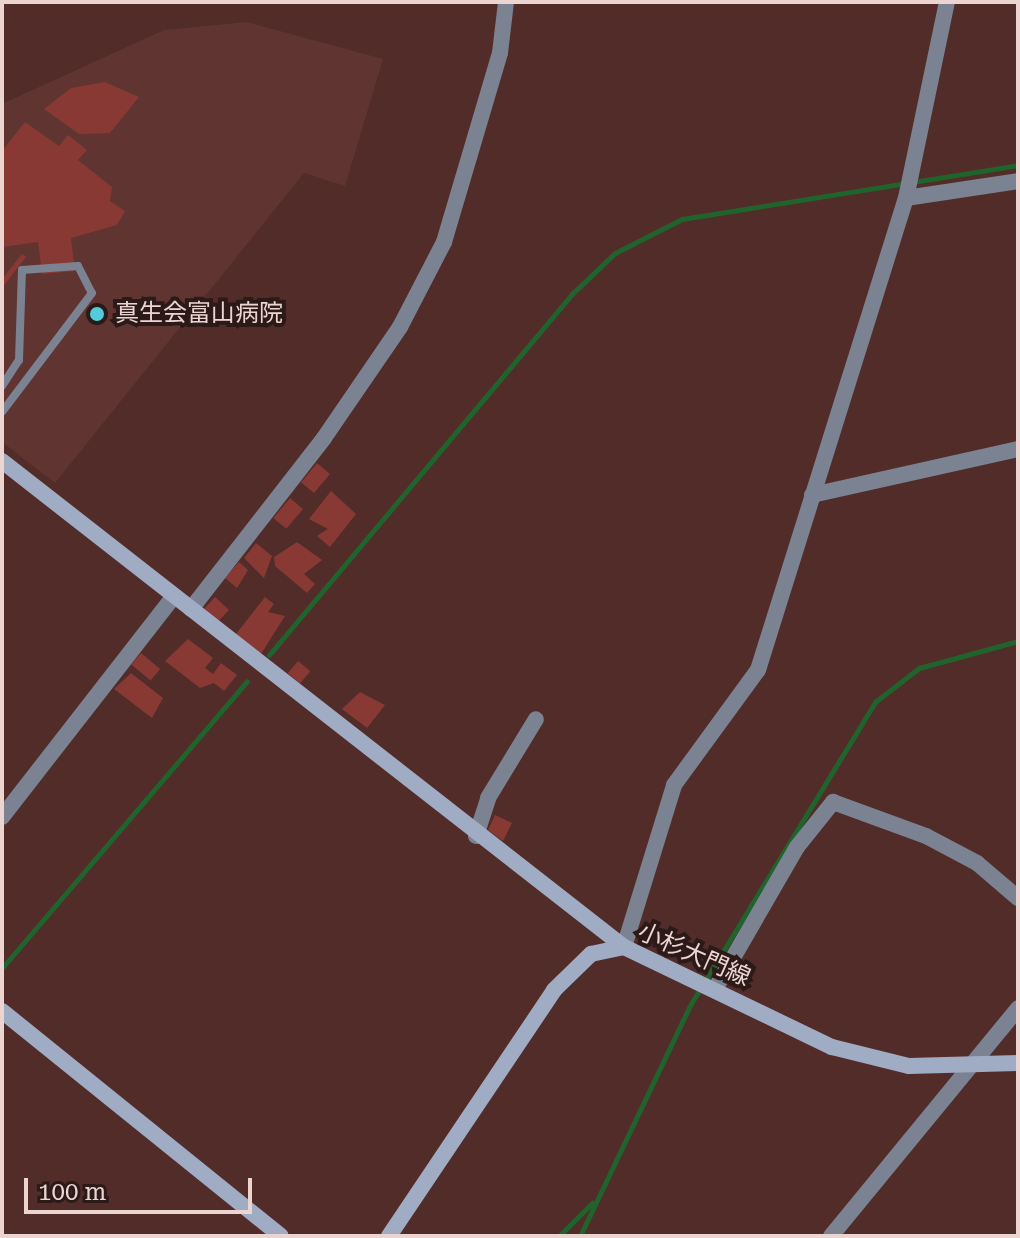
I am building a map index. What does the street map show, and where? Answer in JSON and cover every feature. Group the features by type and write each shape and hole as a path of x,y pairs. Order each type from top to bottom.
{"street":[{"path":"191,609 324,438 400,327 438,254 500,53 506,2"},
{"path":"2,461 171,600 191,609 476,836 624,947 674,785 758,670 906,198 947,2"},
{"path":"906,198 1018,181"},
{"path":"812,495 1018,449"},
{"path":"2,817 171,600"},
{"path":"476,836 488,798 536,719"},
{"path":"715,989 797,847 833,802 926,836 977,863 1018,898"},
{"name":"小杉大門線","path":"389,1236 554,990 591,954 624,947 832,1047 909,1066 968,1069 1018,1063"},
{"path":"831,1236 1018,1008"},
{"path":"2,1011 281,1236"}],"lane":[{"path":"2,386 19,360 22,270 78,266 92,293 2,412"}],"shaded area":[{"name":"真生会富山病院","path":"247,22 383,59 345,186 304,173 55,483 2,442 2,104 164,30"}],"building":[{"path":"105,82 139,97 110,133 79,134 44,109 71,88"},
{"path":"25,122 59,146 68,135 87,150 78,160 112,187 110,201 125,211 117,225 71,238 75,271 42,274 38,242 2,247 2,151"},
{"path":"22,254 26,257 2,288 2,279"},
{"path":"317,463 330,474 314,493 301,482"},
{"path":"331,491 356,514 330,547 317,536 328,529 309,519"},
{"path":"290,498 303,509 286,529 273,518"},
{"path":"297,542 322,560 304,574 315,584 307,593 275,566 274,557"},
{"path":"256,543 272,556 264,578 244,558"},
{"path":"239,562 248,570 237,588 225,578"},
{"path":"215,597 229,610 218,622 204,609"},
{"path":"265,597 274,604 268,612 285,616 261,654 236,634"},
{"path":"188,639 213,658 205,668 213,674 221,663 237,675 224,691 214,683 200,688 165,661"},
{"path":"141,653 160,669 151,681 131,664"},
{"path":"298,661 310,671 300,684 288,673"},
{"path":"131,673 163,698 152,718 114,689"},
{"path":"360,692 385,705 367,728 342,709"},
{"path":"495,815 512,823 503,841 488,830"}],"waterway":[{"path":"269,655 573,293 615,253 682,219 1018,165"},
{"path":"580,1236 689,1007 875,702 919,668 1018,641"},
{"path":"2,968 247,681"},
{"path":"559,1236 592,1203"}],"place":[{"name":"真生会富山病院","path":"97,314"}]}
